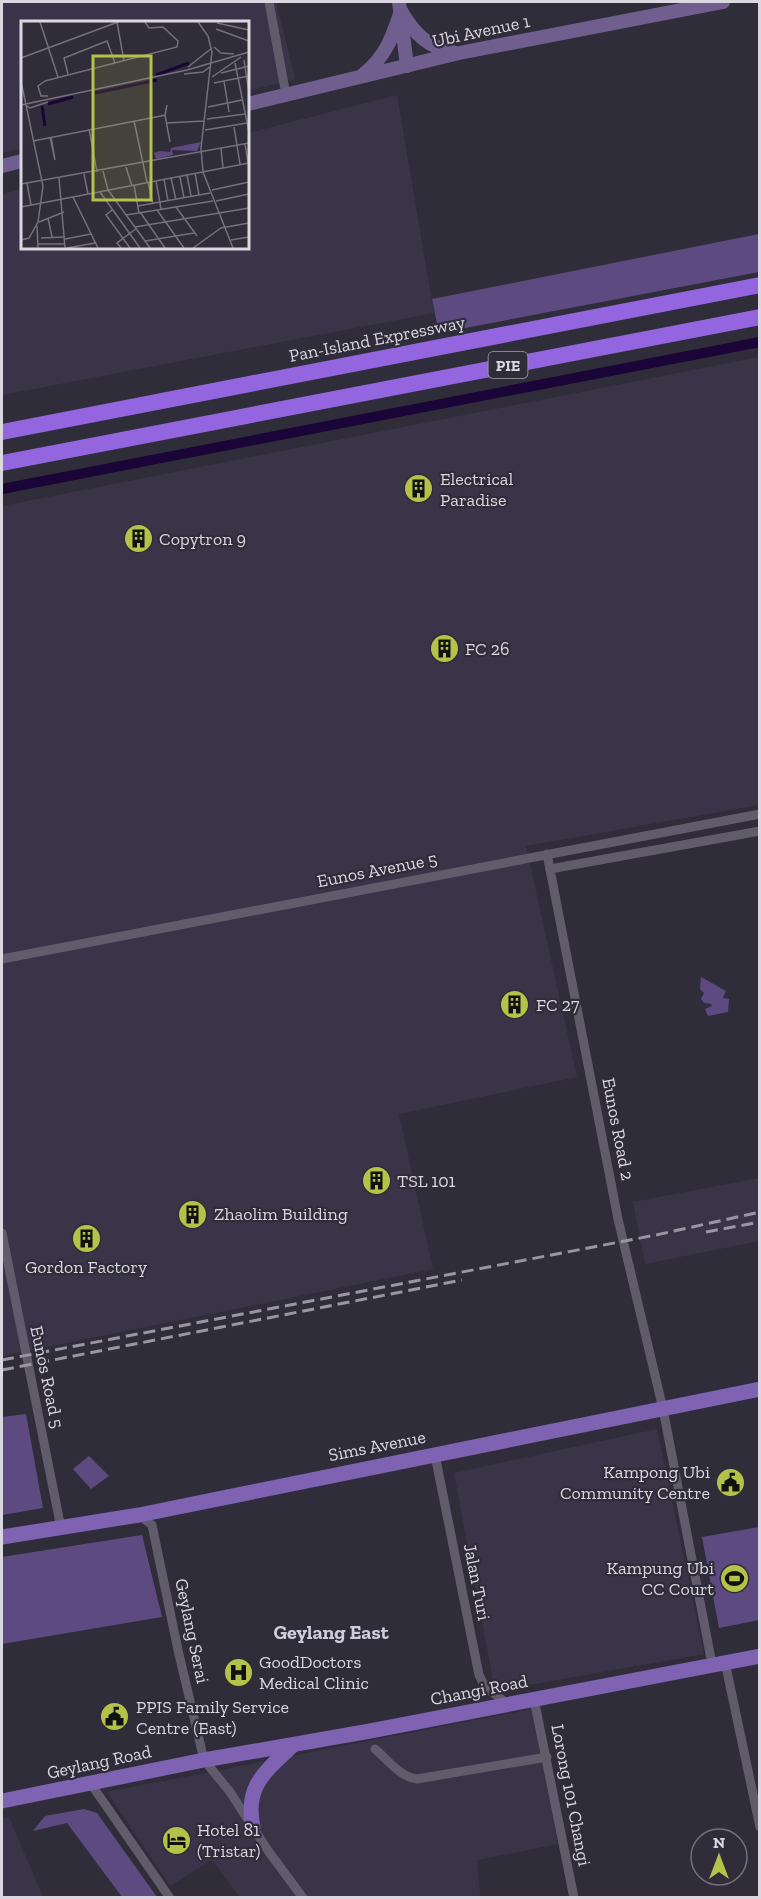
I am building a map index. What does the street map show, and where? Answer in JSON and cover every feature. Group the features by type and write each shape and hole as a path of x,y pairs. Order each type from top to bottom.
{"highway":[{"name":"Pan-Island Expressway","path":"2,432 759,285"},
{"name":"PIE","path":"2,463 759,317"}],"main road":[{"name":"Sims Avenue","path":"2,1537 139,1515 759,1389"},
{"name":"Changi Road","path":"204,1760 759,1656"},
{"path":"254,1827 250,1811 253,1790 267,1770 293,1745"},
{"name":"Geylang Road","path":"2,1801 204,1760"}],"street":[{"path":"269,2 286,95"},
{"name":"Ubi Avenue 1","path":"249,104 459,53 723,2"},
{"path":"400,6 410,26 424,42 439,50 459,53"},
{"path":"400,6 407,66"},
{"path":"360,77 375,65 385,52 400,6"},
{"path":"2,166 21,161"},
{"name":"Eunos Avenue 5","path":"2,959 759,814"},
{"path":"549,869 759,831"},
{"name":"Eunos Road 2","path":"546,854 618,1219 719,1663 744,1749 759,1827"},
{"name":"Eunos Road 5","path":"2,1233 61,1528"},
{"name":"Jalan Turi","path":"435,1455 479,1675 485,1687 508,1704"},
{"name":"Geylang Serai","path":"139,1515 152,1525 204,1760"},
{"name":"Lorong 101 Changi","path":"534,1699 574,1898"},
{"path":"375,1749 399,1772 408,1778 417,1779 546,1757"},
{"path":"204,1760 230,1792 303,1898"},
{"path":"91,1784 170,1898"}],"shaded area":[{"path":"2,2 276,2 295,79 249,91 249,21 21,21 21,148 2,153"},
{"path":"397,95 434,313 2,395 2,194 21,189 21,249 249,249 249,133"},
{"path":"759,234 759,272 439,333 432,299"},
{"path":"759,357 759,805 526,846 577,1077 399,1114 433,1269 2,1356 2,506"},
{"path":"701,977 726,991 723,998 729,999 728,1012 708,1016 705,1009 712,1006 701,999 704,993 700,989"},
{"path":"759,1178 759,1241 645,1264 633,1202"},
{"path":"26,1414 43,1508 2,1515 2,1417"},
{"path":"657,1429 704,1654 495,1691 454,1473"},
{"path":"89,1456 109,1476 91,1489 73,1469"},
{"name":"Kampung Ubi CC Court","path":"759,1527 759,1620 719,1628 702,1537"},
{"path":"142,1535 162,1617 2,1644 2,1557"},
{"path":"532,1709 558,1844 477,1860 480,1897 240,1897 212,1860 170,1886 107,1792"},
{"path":"84,1809 97,1813 157,1897 122,1897 67,1823 33,1831 45,1816"},
{"path":"9,1817 43,1897 2,1897 2,1819"}],"waterway":[{"path":"2,489 760,342"}],"railway":[{"path":"2,1360 656,1235 760,1212"},
{"path":"706,1232 760,1222"},
{"path":"2,1370 462,1280"}],"place":[{"name":"Electrical Paradise","path":"419,489"},
{"name":"Copytron 9","path":"138,539"},
{"name":"FC 26","path":"444,649"},
{"name":"FC 27","path":"515,1005"},
{"name":"TSL 101","path":"376,1181"},
{"name":"Zhaolim Building","path":"193,1214"},
{"name":"Gordon Factory","path":"86,1238"},
{"name":"Kampong Ubi Community Centre","path":"731,1482"},
{"name":"Kampung Ubi CC Court","path":"735,1578"},
{"name":"GoodDoctors Medical Clinic","path":"238,1672"},
{"name":"PPIS Family Service Centre (East)","path":"115,1717"},
{"name":"Hotel 81 (Tristar)","path":"176,1840"}],"district":[{"name":"Geylang East","path":"331,1632"}]}
